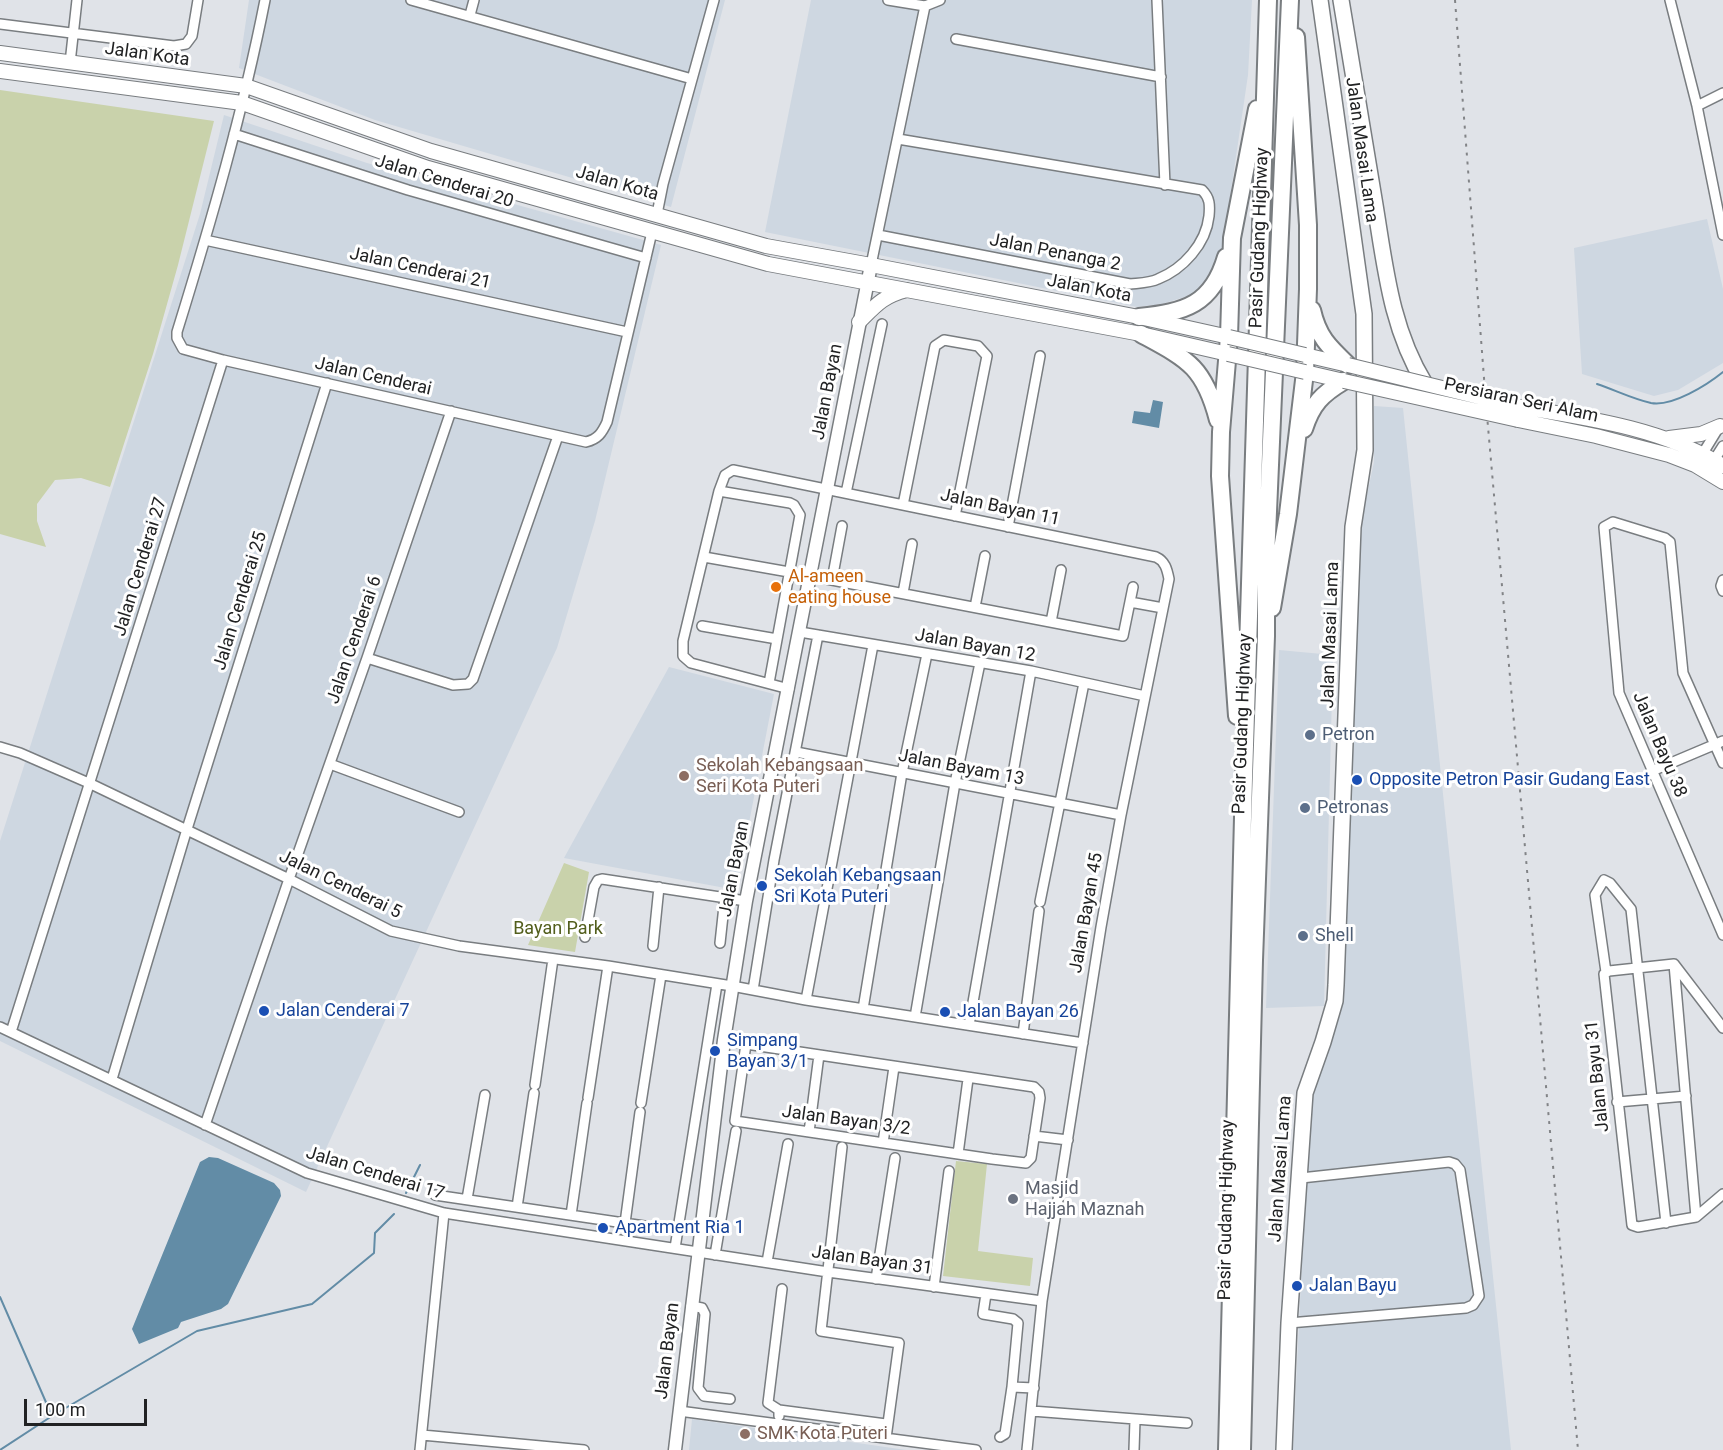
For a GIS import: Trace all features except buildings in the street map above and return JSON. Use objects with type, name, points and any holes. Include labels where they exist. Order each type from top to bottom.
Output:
[{"type":"highway","name":"Pasir Gudang Highway","points":[[1227,1450],[1244,778],[1268,0]]},
{"type":"highway","name":"Pasir Gudang Highway","points":[[1242,1450],[1253,981],[1266,636],[1266,558],[1291,0]]},
{"type":"highway","points":[[1266,636],[1278,584],[1297,448],[1305,364],[1308,289],[1308,225],[1298,50],[1291,0]]},
{"type":"highway","points":[[1139,317],[1171,314],[1189,308],[1204,298],[1214,287],[1221,274],[1232,238],[1257,112],[1267,40]]},
{"type":"highway","points":[[1232,238],[1229,337],[1221,432],[1221,488],[1238,735],[1244,778]]},
{"type":"highway","points":[[1297,448],[1308,416],[1317,402],[1346,373],[1321,337],[1314,320],[1308,289]]},
{"type":"highway","points":[[1141,334],[1173,352],[1198,373],[1208,386],[1221,432]]},
{"type":"main road","name":"Jalan Masai Lama","points":[[1284,1450],[1289,1323],[1305,1094],[1335,1001],[1353,527],[1365,450],[1364,314],[1320,0]]},
{"type":"main road","points":[[1341,0],[1389,286],[1400,334],[1411,361],[1425,384]]},
{"type":"main road","name":"Jalan Kota","points":[[0,53],[246,86],[431,151],[766,246],[1139,317],[1229,337],[1305,364]]},
{"type":"main road","name":"Jalan Kota","points":[[0,70],[242,103],[428,168],[768,264],[1141,334],[1228,354],[1305,364]]},
{"type":"main road","points":[[860,322],[882,299],[909,290]]},
{"type":"main road","name":"Persiaran Seri Alam","points":[[1305,364],[1519,414],[1598,420],[1674,442],[1708,464],[1723,482]]},
{"type":"main road","name":"Persiaran Seri Alam","points":[[1346,373],[1425,384],[1596,436],[1708,464]]},
{"type":"main road","points":[[1655,437],[1686,437],[1701,434],[1722,423]]},
{"type":"street","points":[[70,63],[77,0]]},
{"type":"street","points":[[0,24],[174,46],[186,44],[192,36],[198,0]]},
{"type":"street","name":"Jalan Cenderai","points":[[265,0],[234,134],[177,338],[179,345],[188,351],[558,436],[586,442],[595,440],[602,433],[607,422],[652,232]]},
{"type":"street","points":[[411,0],[692,79]]},
{"type":"street","points":[[470,15],[474,0]]},
{"type":"street","points":[[657,214],[663,184],[714,0]]},
{"type":"street","points":[[888,0],[926,6],[940,0]]},
{"type":"street","points":[[898,139],[1165,185],[1156,0]]},
{"type":"street","points":[[1670,0],[1696,106],[1723,235]]},
{"type":"street","points":[[872,265],[926,6]]},
{"type":"street","points":[[956,39],[1161,77]]},
{"type":"street","points":[[1696,106],[1723,93]]},
{"type":"street","name":"Jalan Cenderai 20","points":[[234,134],[408,190],[646,258]]},
{"type":"street","name":"Jalan Penanga 2","points":[[878,235],[1130,284],[1157,280],[1181,266],[1198,247],[1208,225],[1210,205],[1209,196],[1202,190],[1165,185]]},
{"type":"street","name":"Jalan Cenderai 21","points":[[205,240],[627,332]]},
{"type":"street","name":"Jalan Bayan","points":[[675,1450],[724,1040],[746,901],[872,265]]},
{"type":"street","points":[[846,493],[882,324]]},
{"type":"street","points":[[903,505],[935,346],[944,340],[978,346],[987,356],[955,516]]},
{"type":"street","points":[[1008,527],[1040,356]]},
{"type":"street","name":"Jalan Cenderai 27","points":[[11,1032],[223,360]]},
{"type":"street","name":"Jalan Cenderai 25","points":[[112,1079],[187,829],[327,383]]},
{"type":"street","name":"Jalan Cenderai 6","points":[[289,879],[451,411]]},
{"type":"street","points":[[1708,464],[1722,423]]},
{"type":"street","points":[[367,658],[453,685],[468,684],[477,671],[558,436]]},
{"type":"street","points":[[1708,464],[1723,446]]},
{"type":"street","name":"Jalan Bayan 11","points":[[719,491],[724,475],[733,470],[1156,557],[1164,564]]},
{"type":"street","points":[[769,683],[799,520],[798,510],[790,502],[719,491],[683,641],[683,656],[691,663],[789,689]]},
{"type":"street","name":"Jalan Bayu 38","points":[[1719,743],[1683,674],[1670,542],[1665,538],[1613,522],[1608,524],[1604,527],[1619,693],[1723,935]]},
{"type":"street","points":[[832,580],[842,526]]},
{"type":"street","points":[[903,593],[912,544]]},
{"type":"street","points":[[975,607],[985,556]]},
{"type":"street","points":[[704,557],[789,572]]},
{"type":"street","name":"Jalan Bayan 45","points":[[1027,1450],[1042,1301],[1121,815],[1169,579],[1164,564]]},
{"type":"street","points":[[1051,622],[1061,570]]},
{"type":"street","points":[[811,576],[1123,636],[1133,587]]},
{"type":"street","points":[[1130,602],[1163,608]]},
{"type":"street","points":[[702,626],[777,639]]},
{"type":"street","name":"Jalan Bayan 12","points":[[800,632],[1031,671],[1145,696]]},
{"type":"street","points":[[753,990],[774,860],[818,635]]},
{"type":"street","points":[[806,1000],[873,645]]},
{"type":"street","points":[[862,1009],[902,773],[927,654]]},
{"type":"street","points":[[915,1017],[955,783],[980,663]]},
{"type":"street","points":[[969,1025],[1031,671]]},
{"type":"street","points":[[1023,1034],[1039,907],[1084,683]]},
{"type":"street","points":[[1652,771],[1719,743],[1723,763]]},
{"type":"street","name":"Jalan Cenderai 5","points":[[0,747],[20,753],[91,784],[187,829],[392,931],[459,946],[608,966],[732,986]]},
{"type":"street","name":"Jalan Bayam 13","points":[[796,752],[1121,815]]},
{"type":"street","points":[[330,764],[459,812]]},
{"type":"street","points":[[585,937],[594,888],[598,880],[606,878],[746,901]]},
{"type":"street","points":[[205,1125],[289,879]]},
{"type":"street","name":"Jalan Bayu 31","points":[[1637,968],[1631,909],[1610,883],[1604,880],[1595,894],[1606,972],[1603,978],[1632,1225],[1638,1227],[1696,1217]]},
{"type":"street","points":[[653,946],[659,886]]},
{"type":"street","points":[[720,943],[724,897]]},
{"type":"street","points":[[517,1207],[553,959]]},
{"type":"street","points":[[1606,972],[1674,964]]},
{"type":"street","points":[[1674,964],[1723,1028]]},
{"type":"street","points":[[1674,964],[1696,1217]]},
{"type":"street","points":[[571,1215],[608,966]]},
{"type":"street","points":[[1637,968],[1666,1222]]},
{"type":"street","points":[[625,1223],[661,975]]},
{"type":"street","points":[[675,1248],[717,984]]},
{"type":"street","points":[[732,986],[806,1000],[1083,1043]]},
{"type":"street","name":"Jalan Cenderai 17","points":[[0,1027],[307,1173],[444,1213],[698,1251]]},
{"type":"street","points":[[724,1040],[1034,1087],[1039,1092],[1034,1136],[1068,1140]]},
{"type":"street","name":"Jalan Bayan 3/2","points":[[746,1044],[735,1121],[1026,1163],[1029,1161],[1034,1136]]},
{"type":"street","points":[[809,1132],[819,1055]]},
{"type":"street","points":[[883,1143],[894,1067]]},
{"type":"street","points":[[958,1154],[968,1078]]},
{"type":"street","points":[[467,1199],[485,1095]]},
{"type":"street","points":[[1617,1101],[1686,1096]]},
{"type":"street","points":[[715,1255],[736,1131]]},
{"type":"street","points":[[766,1262],[788,1144]]},
{"type":"street","points":[[842,1147],[820,1331],[899,1343],[886,1438]]},
{"type":"street","points":[[876,1279],[895,1158]]},
{"type":"street","points":[[1289,1323],[1466,1308],[1473,1305],[1479,1296],[1460,1170],[1455,1164],[1449,1162],[1300,1178]]},
{"type":"street","points":[[933,1287],[949,1171]]},
{"type":"street","points":[[1696,1217],[1723,1194]]},
{"type":"street","points":[[435,1195],[678,1231]]},
{"type":"street","points":[[420,1450],[444,1213]]},
{"type":"street","name":"Jalan Bayan 31","points":[[698,1251],[876,1279],[1042,1301]]},
{"type":"street","points":[[782,1288],[768,1403],[779,1410],[886,1424]]},
{"type":"street","points":[[986,1294],[983,1314],[1013,1319],[1018,1323],[1005,1434],[1000,1437]]},
{"type":"street","points":[[691,1306],[702,1308],[705,1314],[698,1375],[700,1392],[704,1396],[730,1400]]},
{"type":"street","points":[[1012,1387],[1034,1388]]},
{"type":"street","points":[[777,1424],[779,1410]]},
{"type":"street","points":[[679,1411],[976,1450]]},
{"type":"street","points":[[1032,1412],[1187,1423]]},
{"type":"street","points":[[1134,1450],[1135,1420]]},
{"type":"street","points":[[422,1435],[584,1450]]},
{"type":"shaded area","points":[[249,0],[725,0],[671,207],[375,120],[239,68]]},
{"type":"shaded area","points":[[811,0],[1252,0],[1248,75],[1223,245],[1212,277],[1191,295],[1162,304],[1137,307],[765,232]]},
{"type":"shaded area","points":[[224,115],[367,163],[661,245],[595,521],[557,648],[306,1192],[0,1041],[0,841],[200,214]]},
{"type":"shaded area","points":[[1707,219],[1723,289],[1723,363],[1678,390],[1654,396],[1582,374],[1574,248]]},
{"type":"shaded area","points":[[1374,406],[1403,408],[1511,1450],[1293,1450],[1309,1110],[1313,1084],[1344,1000],[1360,527],[1374,462]]},
{"type":"shaded area","points":[[1279,650],[1333,655],[1324,1006],[1266,1008]]},
{"type":"shaded area","name":"Sekolah Kebangsaan Seri Kota Puteri","points":[[669,667],[774,694],[736,890],[564,858]]},
{"type":"shaded area","name":"SMK Kota Puteri","points":[[692,1419],[906,1450],[689,1450]]},
{"type":"green space","points":[[0,90],[214,121],[153,354],[110,487],[81,478],[55,480],[37,504],[37,521],[46,547],[0,534]]},
{"type":"green space","name":"Bayan Park","points":[[564,863],[589,872],[575,952],[528,945]]},
{"type":"green space","points":[[956,1161],[987,1164],[978,1251],[1033,1258],[1030,1286],[943,1276]]},
{"type":"water","points":[[1153,400],[1163,402],[1159,428],[1132,423],[1134,411],[1150,413]]},
{"type":"water","points":[[209,1157],[218,1158],[274,1183],[280,1190],[281,1196],[228,1304],[221,1309],[181,1322],[178,1328],[139,1344],[132,1329],[200,1162]]},
{"type":"waterway","points":[[1597,384],[1644,401],[1659,403],[1669,402],[1689,394],[1723,372]]},
{"type":"waterway","points":[[406,1193],[420,1165]]},
{"type":"waterway","points":[[0,1450],[52,1416],[197,1331],[312,1304],[374,1253],[375,1233],[394,1214]]},
{"type":"waterway","points":[[0,1297],[52,1416]]},
{"type":"railway","points":[[1455,0],[1486,404],[1578,1450]]},
{"type":"place","name":"Al-ameen eating house","points":[[776,587]]},
{"type":"place","name":"Petron","points":[[1310,735]]},
{"type":"place","name":"Sekolah Kebangsaan Seri Kota Puteri","points":[[684,776]]},
{"type":"place","name":"Opposite Petron Pasir Gudang East","points":[[1357,780]]},
{"type":"place","name":"Petronas","points":[[1305,808]]},
{"type":"place","name":"Sekolah Kebangsaan Sri Kota Puteri","points":[[762,886]]},
{"type":"place","name":"Shell","points":[[1303,936]]},
{"type":"place","name":"Jalan Cenderai 7","points":[[264,1011]]},
{"type":"place","name":"Jalan Bayan 26","points":[[945,1012]]},
{"type":"place","name":"Simpang Bayan 3/1","points":[[715,1051]]},
{"type":"place","name":"Masjid Hajjah Maznah","points":[[1013,1199]]},
{"type":"place","name":"Apartment Ria 1","points":[[603,1228]]},
{"type":"place","name":"Jalan Bayu","points":[[1297,1286]]},
{"type":"place","name":"SMK Kota Puteri","points":[[745,1434]]}]
